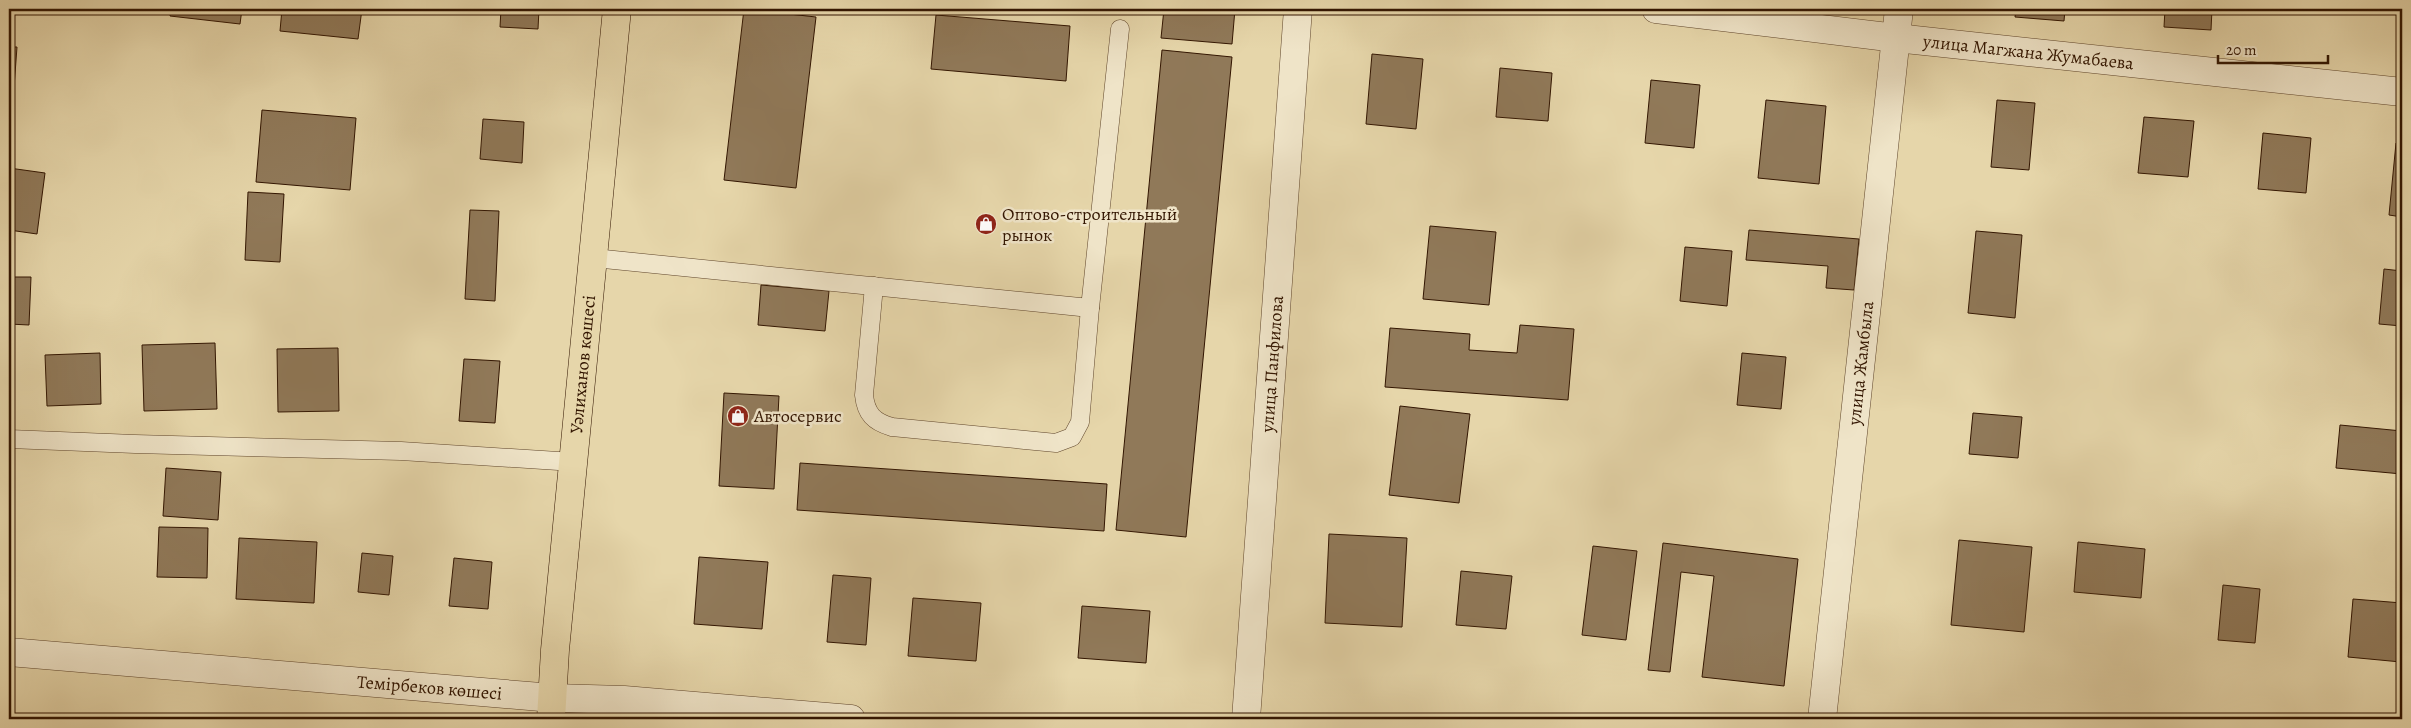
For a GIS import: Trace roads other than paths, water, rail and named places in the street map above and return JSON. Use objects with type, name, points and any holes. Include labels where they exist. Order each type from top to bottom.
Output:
[{"type":"main road","name":"Уәлиханов көшесі","points":[[552,708],[555,650],[617,9]]},
{"type":"street","name":"улица Панфилова","points":[[1246,719],[1298,9]]},
{"type":"street","name":"улица Магжана Жумабаева","points":[[1656,9],[1896,38],[2402,92]]},
{"type":"street","name":"улица Жамбыла","points":[[1822,719],[1899,9]]},
{"type":"street","name":"Темірбеков көшесі","points":[[9,652],[552,708],[624,700],[851,719]]},
{"type":"lane","points":[[874,286],[864,395],[866,407],[872,418],[892,427],[1056,443],[1072,437],[1080,422],[1090,308],[1120,29]]},
{"type":"lane","points":[[594,258],[1090,308]]},
{"type":"lane","points":[[9,439],[401,451],[574,462]]},
{"type":"place","name":"Оптово-строительный рынок","points":[[986,224]]},
{"type":"place","name":"Автосервис","points":[[738,416]]}]
